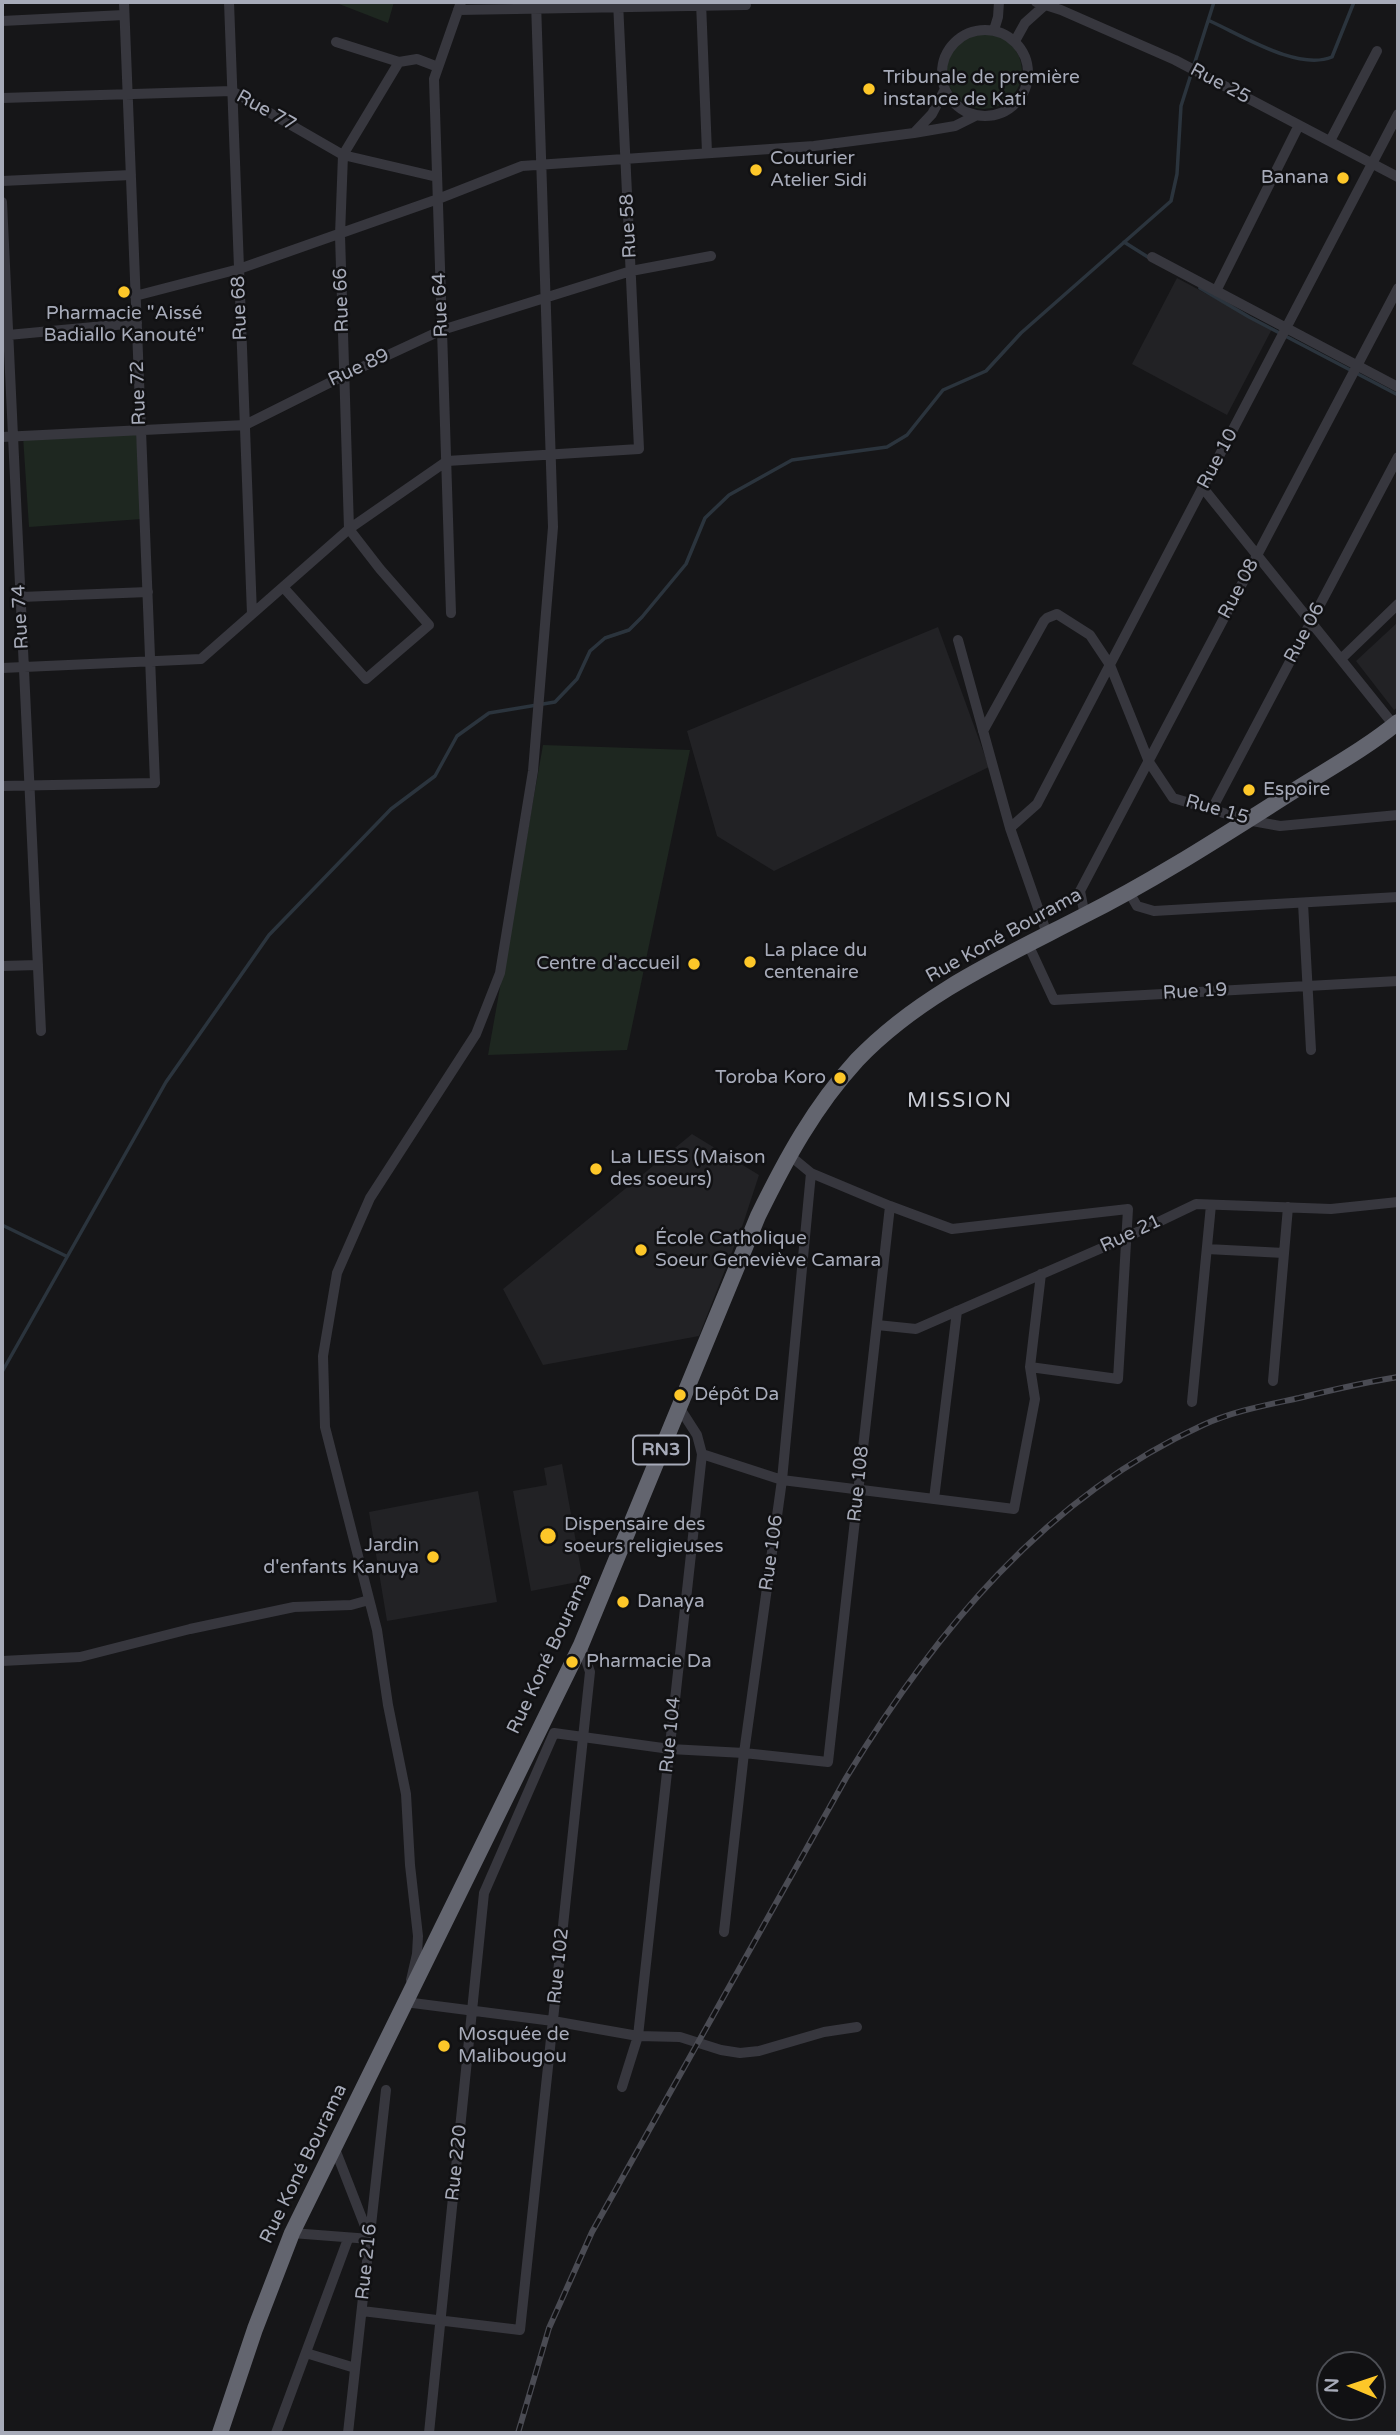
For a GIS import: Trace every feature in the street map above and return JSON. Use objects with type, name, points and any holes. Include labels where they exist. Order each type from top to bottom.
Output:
[{"type":"highway","name":"Rue Koné Bourama","points":[[219,2433],[292,2233],[581,1645],[758,1216],[789,1154],[816,1111],[849,1071],[887,1033],[940,992],[1129,892],[1397,726]]},
{"type":"street","name":"Rue 72","points":[[30,786],[155,783],[124,2]]},
{"type":"street","name":"Rue 68","points":[[229,2],[252,614]]},
{"type":"street","points":[[994,30],[999,2]]},
{"type":"street","points":[[1015,41],[1041,3]]},
{"type":"street","name":"Rue 25","points":[[1041,3],[1175,60],[1398,177]]},
{"type":"street","points":[[701,4],[708,153]]},
{"type":"street","name":"Rue 58","points":[[551,454],[639,449],[618,5]]},
{"type":"street","points":[[459,6],[746,5]]},
{"type":"street","name":"Rue 64","points":[[451,612],[434,79],[459,6]]},
{"type":"street","points":[[535,6],[553,527],[533,771],[500,973],[476,1034],[370,1198],[337,1273],[323,1356],[325,1427],[377,1630],[406,1794],[418,1936],[417,1954],[405,2002],[553,2021],[638,2036],[680,2037],[740,2053],[758,2051],[824,2032],[857,2027]]},
{"type":"street","points":[[2,21],[124,15]]},
{"type":"street","points":[[135,296],[239,269],[438,200],[522,166],[814,146],[914,133],[955,126],[975,116],[999,115],[1013,107],[1022,96],[1028,80],[1028,67],[1023,51],[1015,41],[994,30],[975,30],[963,35],[952,44],[945,55],[942,70],[945,89],[961,110],[975,116]]},
{"type":"street","points":[[336,41],[399,62],[417,59],[438,67]]},
{"type":"street","points":[[1330,141],[1377,51]]},
{"type":"street","points":[[343,155],[399,62]]},
{"type":"street","points":[[914,133],[932,114],[945,89]]},
{"type":"street","name":"Rue 77","points":[[2,98],[232,91],[343,155],[437,177]]},
{"type":"street","name":"Rue 10","points":[[1010,828],[1037,804],[1398,114]]},
{"type":"street","points":[[1216,291],[1299,125]]},
{"type":"street","name":"Rue 66","points":[[343,155],[340,235],[349,529]]},
{"type":"street","points":[[2,181],[131,175]]},
{"type":"street","name":"Rue 74","points":[[2,202],[8,335],[7,437],[20,597],[41,1031]]},
{"type":"street","name":"Rue 89","points":[[7,437],[245,425],[345,374],[442,330],[631,271],[711,256]]},
{"type":"street","points":[[1152,257],[1398,387]]},
{"type":"street","name":"Rue 08","points":[[1085,916],[1080,891],[1398,288]]},
{"type":"street","points":[[8,335],[136,323]]},
{"type":"street","points":[[2,668],[201,659],[349,529],[447,461],[551,454]]},
{"type":"street","name":"Rue 06","points":[[1212,810],[1398,457]]},
{"type":"street","points":[[1203,488],[1397,726]]},
{"type":"street","points":[[283,587],[366,679],[429,625],[349,529]]},
{"type":"street","points":[[20,597],[148,592]]},
{"type":"street","points":[[1340,659],[1398,604]]},
{"type":"street","name":"Rue 15","points":[[983,730],[1044,621],[1057,614],[1090,635],[1110,665],[1149,762],[1173,798],[1247,820],[1280,826],[1398,815]]},
{"type":"street","points":[[958,640],[1010,828],[1047,934]]},
{"type":"street","points":[[2,786],[30,786]]},
{"type":"street","points":[[1129,892],[1137,906],[1154,911],[1398,897]]},
{"type":"street","points":[[1303,902],[1311,1050]]},
{"type":"street","name":"Rue 19","points":[[1028,944],[1054,1000],[1398,981]]},
{"type":"street","points":[[2,966],[38,965]]},
{"type":"street","points":[[789,1154],[811,1173],[952,1228],[1128,1209],[1118,1379],[1030,1367]]},
{"type":"street","name":"Rue 106","points":[[724,1932],[744,1753],[782,1480],[811,1173]]},
{"type":"street","name":"Rue 21","points":[[877,1325],[916,1329],[1128,1237],[1196,1203],[1331,1209],[1398,1202]]},
{"type":"street","points":[[1192,1402],[1211,1205]]},
{"type":"street","name":"Rue 108","points":[[744,1753],[828,1762],[890,1206]]},
{"type":"street","points":[[1273,1381],[1288,1207]]},
{"type":"street","points":[[1207,1249],[1284,1253]]},
{"type":"street","points":[[702,1454],[782,1480],[1014,1509],[1035,1399],[1030,1367],[1041,1274]]},
{"type":"street","points":[[934,1499],[957,1311]]},
{"type":"street","name":"Rue 104","points":[[622,2087],[638,2036],[702,1454],[697,1435],[679,1407]]},
{"type":"street","points":[[2,1661],[80,1657],[190,1629],[294,1607],[351,1605],[369,1600]]},
{"type":"street","name":"Rue 102","points":[[441,2321],[520,2330],[590,1672],[581,1645]]},
{"type":"street","name":"Rue 220","points":[[429,2433],[484,1892],[554,1733],[583,1736]]},
{"type":"street","points":[[583,1736],[670,1749],[744,1753]]},
{"type":"street","name":"Rue 216","points":[[348,2433],[386,2090]]},
{"type":"street","points":[[292,2233],[370,2239],[335,2149]]},
{"type":"street","points":[[276,2433],[348,2239]]},
{"type":"street","points":[[362,2311],[441,2321]]},
{"type":"street","points":[[306,2353],[355,2368]]},
{"type":"shaded area","points":[[334,2],[394,2],[388,23]]},
{"type":"shaded area","points":[[984,33],[998,36],[1011,44],[1019,57],[1022,71],[1019,85],[1011,98],[998,106],[984,109],[970,106],[957,98],[949,85],[946,71],[949,57],[957,44],[970,36]]},
{"type":"shaded area","points":[[1177,278],[1272,329],[1227,415],[1132,364]]},
{"type":"shaded area","points":[[136,428],[142,519],[29,527],[23,436]]},
{"type":"shaded area","points":[[1398,622],[1398,707],[1394,710],[1356,661]]},
{"type":"shaded area","points":[[938,627],[989,767],[774,871],[717,836],[687,731]]},
{"type":"shaded area","points":[[543,745],[690,750],[627,1050],[488,1055]]},
{"type":"shaded area","name":"École Catholique Soeur Geneviève Camara","points":[[692,1134],[759,1175],[743,1224],[699,1336],[543,1365],[503,1289]]},
{"type":"shaded area","name":"Dispensaire des soeurs religieuses","points":[[562,1464],[583,1581],[531,1591],[513,1491],[547,1485],[544,1468]]},
{"type":"shaded area","name":"Jardin d'enfants Kanuya","points":[[478,1491],[497,1602],[387,1621],[369,1512]]},
{"type":"waterway","points":[[2,1372],[166,1082],[269,935],[391,809],[435,776],[457,736],[489,713],[555,702],[577,679],[590,651],[605,638],[629,630],[642,617],[686,564],[705,518],[729,495],[792,460],[887,447],[907,435],[943,390],[986,371],[1021,333],[1171,201],[1177,174],[1181,106],[1214,2]]},
{"type":"waterway","points":[[1210,21],[1287,56],[1318,60],[1332,57],[1354,2]]},
{"type":"waterway","points":[[1124,242],[1151,259]]},
{"type":"waterway","points":[[1200,288],[1249,317],[1398,395]]},
{"type":"waterway","points":[[2,1225],[66,1256]]},
{"type":"railway","points":[[518,2433],[549,2328],[592,2232],[846,1778],[880,1724],[956,1622],[998,1574],[1044,1530],[1093,1490],[1146,1455],[1203,1425],[1238,1412],[1398,1377]]},
{"type":"place","name":"Tribunale de première instance de Kati","points":[[869,89]]},
{"type":"place","name":"Couturier Atelier Sidi","points":[[756,170]]},
{"type":"place","name":"Banana","points":[[1343,178]]},
{"type":"place","name":"Pharmacie \"Aissé Badiallo Kanouté\"","points":[[124,292]]},
{"type":"place","name":"Espoire","points":[[1249,790]]},
{"type":"place","name":"La place du centenaire","points":[[750,962]]},
{"type":"place","name":"Centre d'accueil","points":[[694,964]]},
{"type":"place","name":"Toroba Koro","points":[[840,1078]]},
{"type":"place","name":"La LIESS (Maison des soeurs)","points":[[596,1169]]},
{"type":"place","name":"École Catholique Soeur Geneviève Camara","points":[[641,1250]]},
{"type":"place","name":"Dépôt Da","points":[[680,1395]]},
{"type":"place","name":"Dispensaire des soeurs religieuses","points":[[548,1536]]},
{"type":"place","name":"Jardin d'enfants Kanuya","points":[[433,1557]]},
{"type":"place","name":"Danaya","points":[[623,1602]]},
{"type":"place","name":"Pharmacie Da","points":[[572,1662]]},
{"type":"place","name":"Mosquée de Malibougou","points":[[444,2046]]},
{"type":"district","name":"MISSION","points":[[960,1101]]}]
